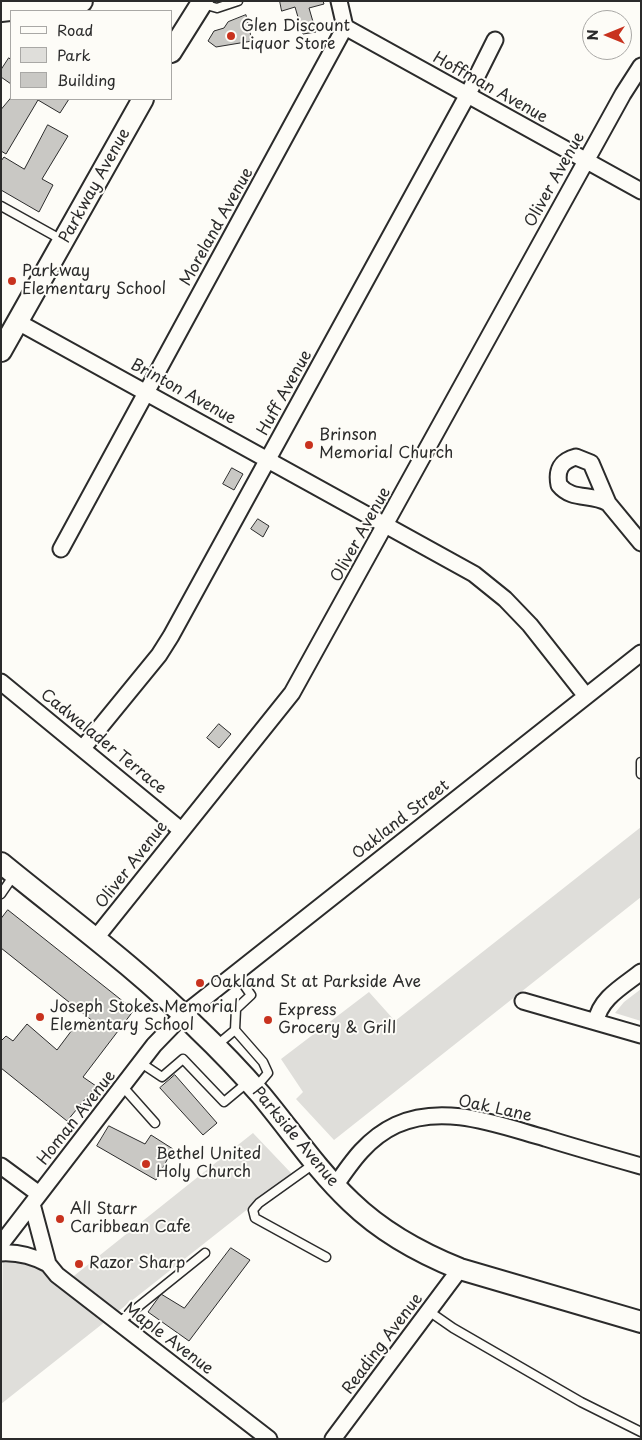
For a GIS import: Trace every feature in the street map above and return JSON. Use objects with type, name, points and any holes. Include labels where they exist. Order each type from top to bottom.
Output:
[{"type":"main road","points":[[1,10],[81,1]]},
{"type":"main road","points":[[172,50],[202,2]]},
{"type":"main road","name":"Parkway Avenue","points":[[1,351],[142,100]]},
{"type":"main road","name":"Parkside Avenue","points":[[8,868],[95,939],[183,1015],[252,1085],[314,1163],[350,1202],[383,1229],[434,1258],[460,1270],[641,1322]]},
{"type":"street","points":[[338,1],[345,27]]},
{"type":"street","name":"Hoffman Avenue","points":[[345,27],[641,191]]},
{"type":"street","name":"Moreland Avenue","points":[[62,549],[345,27]]},
{"type":"street","name":"Huff Avenue","points":[[83,748],[159,654],[171,636],[467,96],[495,40]]},
{"type":"street","name":"Oliver Avenue","points":[[95,939],[292,693],[387,524],[622,94],[641,66]]},
{"type":"street","name":"Brinton Avenue","points":[[18,322],[387,524],[474,574],[505,600],[530,625],[586,696]]},
{"type":"street","points":[[608,504],[641,543]]},
{"type":"street","name":"Oakland Street","points":[[183,1015],[641,653]]},
{"type":"street","name":"Cadwalader Terrace","points":[[1,682],[182,830]]},
{"type":"street","points":[[596,1022],[597,1011],[602,1004],[641,972]]},
{"type":"street","points":[[523,1001],[641,1035]]},
{"type":"street","name":"Homan Avenue","points":[[1,1244],[141,1063],[183,1015]]},
{"type":"street","name":"Oak Lane","points":[[336,1186],[356,1156],[378,1135],[410,1120],[440,1116],[487,1122],[641,1166]]},
{"type":"street","points":[[1,1166],[36,1199]]},
{"type":"street","name":"Maple Avenue","points":[[36,1199],[48,1264],[57,1275],[269,1439]]},
{"type":"street","name":"Maple Avenue","points":[[1,1253],[19,1253],[48,1264]]},
{"type":"street","name":"Reading Avenue","points":[[332,1439],[460,1270]]},
{"type":"lane","points":[[202,2],[217,8],[238,1]]},
{"type":"lane","points":[[1,206],[64,241]]},
{"type":"lane","points":[[641,762],[641,774]]},
{"type":"lane","points":[[1,894],[8,868]]},
{"type":"lane","points":[[141,1063],[162,1077],[183,1059],[224,1102],[268,1073],[263,1062],[235,1030],[236,1009],[250,995],[235,972]]},
{"type":"lane","points":[[215,1046],[235,1030]]},
{"type":"lane","points":[[123,1087],[155,1123]]},
{"type":"lane","points":[[314,1163],[259,1203],[253,1210],[255,1218],[326,1257]]},
{"type":"lane","points":[[118,1323],[205,1253]]},
{"type":"lane","points":[[430,1312],[453,1328],[581,1402],[641,1432]]},
{"type":"green space","points":[[641,827],[641,897],[334,1140],[296,1099],[303,1092],[281,1059],[369,992],[395,1021]]},
{"type":"green space","points":[[641,989],[641,1021],[615,1013],[624,1002]]},
{"type":"green space","points":[[253,1133],[292,1174],[1,1404],[3,1241],[65,1283]]},
{"type":"building","points":[[280,1],[323,1],[324,4],[309,8],[316,32],[303,34],[295,7],[282,11]]},
{"type":"building","name":"Glen Discount Liquor Store","points":[[246,15],[252,41],[216,47],[208,41],[214,31],[224,28],[228,22]]},
{"type":"building","points":[[9,58],[10,83],[1,77],[1,70]]},
{"type":"building","points":[[10,99],[38,100],[6,154],[1,151],[1,110]]},
{"type":"building","points":[[38,100],[68,100],[60,113]]},
{"type":"building","points":[[48,125],[68,136],[42,179],[53,185],[39,212],[1,190],[1,161],[4,157],[24,169]]},
{"type":"building","points":[[232,468],[243,474],[234,490],[223,484]]},
{"type":"building","points":[[258,519],[269,526],[263,537],[251,529]]},
{"type":"building","points":[[219,724],[231,734],[219,748],[207,738]]},
{"type":"building","name":"Joseph Stokes Memorial Elementary School","points":[[8,910],[134,1010],[83,1077],[96,1086],[67,1121],[1,1068],[1,1041],[6,1036],[13,1041],[27,1024],[57,1050],[78,1022],[89,1029],[94,1022],[1,948],[1,919]]},
{"type":"building","points":[[175,1075],[217,1123],[203,1135],[160,1088]]},
{"type":"building","name":"Bethel United Holy Church","points":[[109,1126],[145,1144],[151,1135],[173,1149],[156,1180],[97,1146]]},
{"type":"building","points":[[231,1248],[250,1260],[189,1341],[148,1312],[161,1294],[184,1308]]},
{"type":"place","name":"Glen Discount Liquor Store","points":[[231,36]]},
{"type":"place","name":"Parkway Elementary School","points":[[12,281]]},
{"type":"place","name":"Brinson Memorial Church","points":[[309,445]]},
{"type":"place","name":"Oakland St at Parkside Ave","points":[[200,983]]},
{"type":"place","name":"Joseph Stokes Memorial Elementary School","points":[[40,1017]]},
{"type":"place","name":"Express Grocery & Grill","points":[[268,1020]]},
{"type":"place","name":"Bethel United Holy Church","points":[[146,1164]]},
{"type":"place","name":"All Starr Caribbean Cafe","points":[[60,1219]]},
{"type":"place","name":"Razor Sharp","points":[[79,1264]]}]
